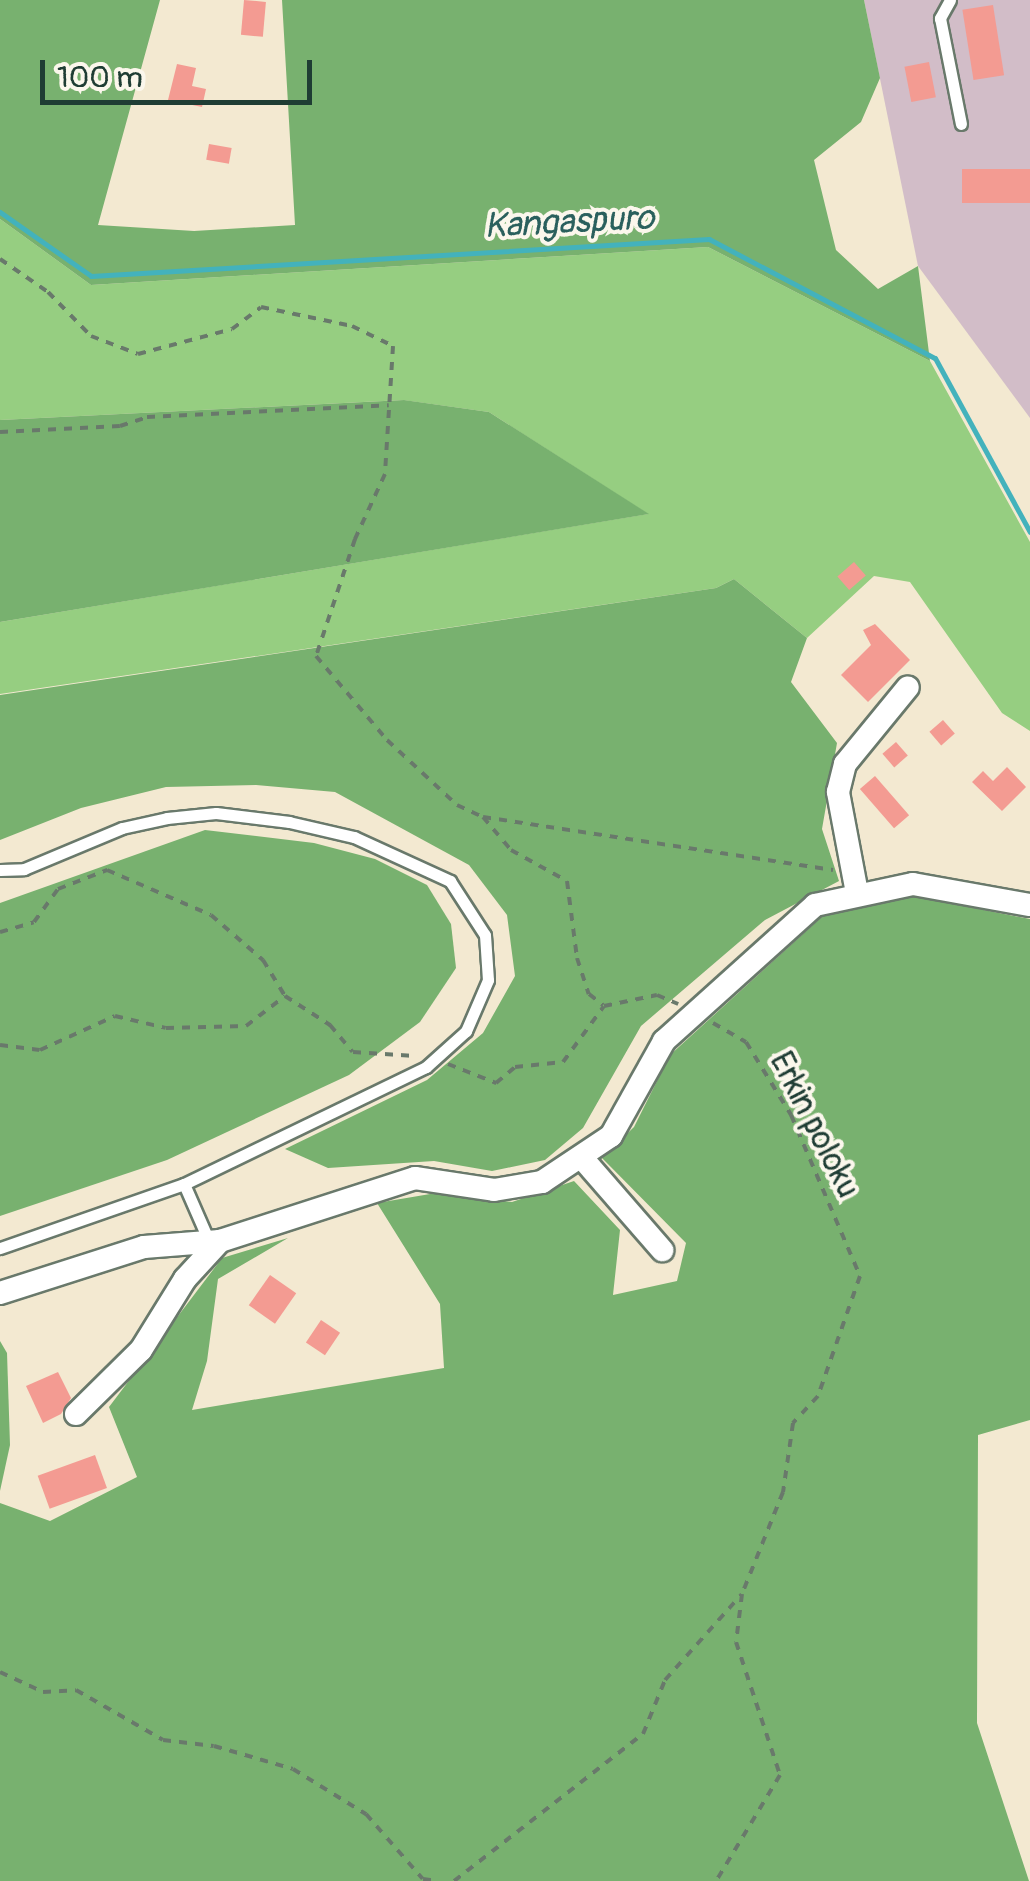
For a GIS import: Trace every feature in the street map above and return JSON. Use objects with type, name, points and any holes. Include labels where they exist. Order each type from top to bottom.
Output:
[{"type":"street","points":[[854,883],[838,792],[844,764],[908,688]]},
{"type":"street","points":[[0,1293],[144,1247],[215,1242],[416,1178],[520,1188],[583,1159],[610,1136],[664,1042],[816,905],[854,883],[913,884],[1030,905]]},
{"type":"street","points":[[583,1159],[662,1250]]},
{"type":"street","points":[[76,1414],[141,1350],[186,1279],[215,1242]]},
{"type":"lane","points":[[950,0],[940,18],[962,124]]},
{"type":"lane","points":[[0,870],[24,868],[122,828],[216,814],[354,837],[428,868],[464,894],[485,934],[488,980],[466,1031],[436,1057],[184,1184],[0,1248]]},
{"type":"lane","points":[[184,1184],[200,1232],[215,1242]]},
{"type":"path","points":[[0,259],[48,292],[92,336],[138,354],[232,329],[262,307],[352,326],[393,346],[385,474],[355,538],[316,656],[387,740],[457,806],[483,818],[854,883]]},
{"type":"path","points":[[0,432],[120,426],[147,417],[389,405]]},
{"type":"path","points":[[0,932],[34,922],[58,889],[107,870],[211,915],[262,960],[286,996],[330,1025],[353,1052],[436,1057],[496,1083],[516,1067],[563,1062],[604,1006],[589,994],[576,958],[567,881],[511,850],[483,818]]},
{"type":"path","name":"Erkin poloku","points":[[604,1006],[657,995],[746,1042],[791,1115],[860,1276],[818,1396],[793,1423],[783,1492],[760,1537],[742,1594],[736,1642],[780,1775],[716,1881]]},
{"type":"path","points":[[0,1045],[40,1050],[115,1016],[166,1028],[246,1026],[286,996]]},
{"type":"path","points":[[454,1881],[643,1734],[665,1680],[742,1594]]},
{"type":"path","points":[[0,1672],[42,1692],[76,1690],[163,1740],[214,1746],[293,1769],[366,1814],[424,1879],[438,1881]]},
{"type":"shaded area","points":[[864,0],[1030,0],[1030,418],[918,266]]},
{"type":"green space","points":[[0,0],[160,0],[98,225],[194,231],[295,225],[282,0],[864,0],[880,78],[861,122],[814,160],[836,250],[878,289],[918,266],[930,361],[708,247],[91,285],[0,219]]},
{"type":"green space","points":[[0,219],[91,285],[708,247],[930,361],[1030,542],[1030,731],[1002,713],[910,582],[874,576],[807,638],[734,579],[716,588],[0,694],[0,622],[648,514],[489,412],[403,400],[0,420]]},
{"type":"green space","points":[[404,400],[489,412],[649,514],[0,622],[0,420]]},
{"type":"green space","points":[[734,579],[807,638],[791,682],[837,743],[822,829],[839,881],[765,920],[641,1026],[583,1128],[545,1160],[492,1171],[434,1161],[328,1168],[285,1149],[427,1080],[483,1033],[515,976],[507,915],[469,865],[335,792],[256,785],[166,787],[81,808],[0,840],[0,695],[716,588]]},
{"type":"green space","points":[[205,830],[314,843],[375,859],[427,885],[451,924],[456,968],[420,1022],[349,1075],[167,1160],[0,1216],[0,903]]},
{"type":"green space","points":[[913,896],[1030,919],[1030,1420],[978,1435],[977,1723],[1029,1881],[0,1881],[0,1503],[50,1521],[137,1477],[109,1407],[222,1258],[288,1238],[218,1279],[207,1361],[192,1410],[444,1368],[440,1304],[377,1203],[436,1193],[512,1202],[574,1181],[620,1230],[613,1295],[677,1281],[686,1243],[602,1158],[634,1127],[670,1055],[825,914]]},
{"type":"green space","points":[[0,1341],[7,1353],[10,1445],[0,1491]]},
{"type":"building","points":[[244,0],[266,2],[263,37],[241,35]]},
{"type":"building","points":[[993,5],[1004,75],[973,80],[962,10]]},
{"type":"building","points":[[929,62],[936,97],[911,102],[904,67]]},
{"type":"building","points":[[177,64],[196,68],[192,86],[206,89],[202,107],[168,100]]},
{"type":"building","points":[[209,144],[232,148],[229,164],[206,160]]},
{"type":"building","points":[[962,169],[1030,169],[1030,203],[962,203]]},
{"type":"building","points":[[854,562],[866,576],[849,590],[837,576]]},
{"type":"building","points":[[875,624],[910,660],[868,702],[841,675],[871,645],[863,630]]},
{"type":"building","points":[[943,720],[955,734],[941,745],[929,732]]},
{"type":"building","points":[[896,742],[908,756],[894,767],[882,754]]},
{"type":"building","points":[[1007,767],[1026,787],[1002,811],[972,782],[983,771],[993,781]]},
{"type":"building","points":[[875,776],[909,815],[894,828],[860,789]]},
{"type":"building","points":[[270,1275],[296,1293],[275,1324],[249,1305]]},
{"type":"building","points":[[321,1320],[340,1333],[325,1355],[306,1342]]},
{"type":"building","points":[[58,1372],[71,1398],[61,1414],[43,1423],[26,1386]]},
{"type":"building","points":[[95,1455],[107,1488],[50,1509],[38,1476]]},
{"type":"waterway","name":"Kangaspuro","points":[[0,212],[91,276],[709,239],[935,358],[1030,532]]}]
